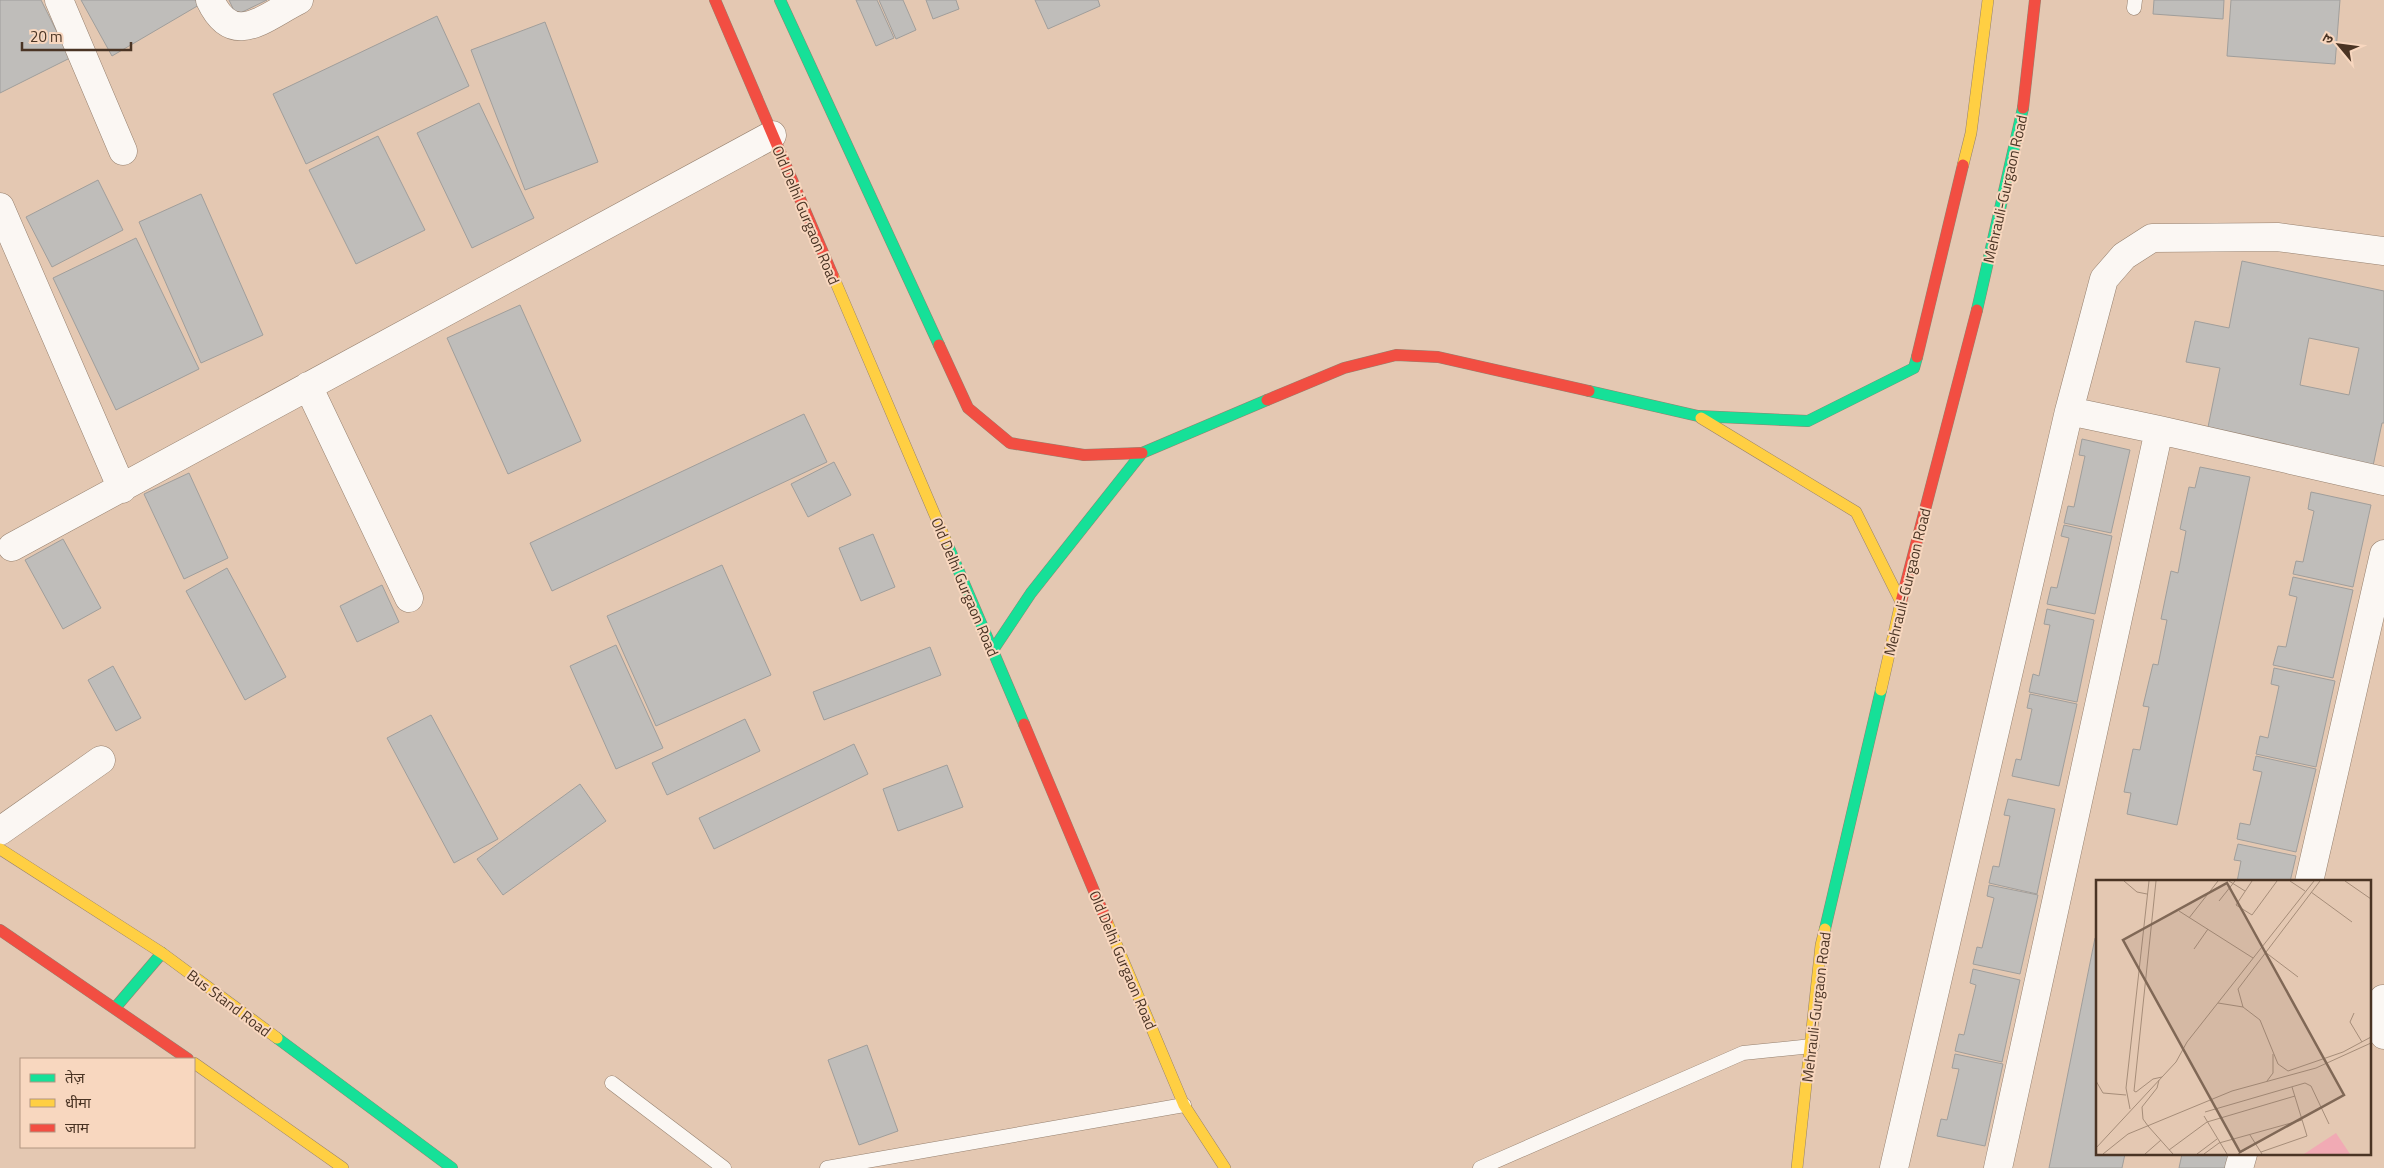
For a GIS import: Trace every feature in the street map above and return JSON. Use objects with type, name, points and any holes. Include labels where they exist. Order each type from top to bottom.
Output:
[{"type":"main road","name":"Old Delhi Gurgaon Road","points":[[715,0],[993,650],[1184,1105],[1225,1168]]},
{"type":"main road","points":[[780,0],[968,408],[1010,443],[1084,455],[1142,453],[1344,368],[1396,356],[1438,357],[1698,416],[1808,421],[1914,368],[1971,133],[1988,0]]},
{"type":"main road","name":"Mehrauli-Gurgaon Road","points":[[1797,1168],[1812,1046],[1821,945],[1901,602],[1970,342],[2022,121],[2035,0]]},
{"type":"main road","points":[[1698,416],[1856,512],[1901,602]]},
{"type":"main road","points":[[993,650],[1031,593],[1142,453]]},
{"type":"main road","name":"Bus Stand Road","points":[[0,849],[162,953],[452,1168]]},
{"type":"main road","points":[[0,930],[187,1058]]},
{"type":"main road","points":[[115,1008],[162,953]]},
{"type":"main road","points":[[195,1065],[343,1168]]},
{"type":"street","points":[[59,0],[123,151]]},
{"type":"street","points":[[210,0],[218,16],[232,27],[245,27],[298,0]]},
{"type":"street","points":[[12,547],[772,135]]},
{"type":"street","points":[[0,207],[122,489]]},
{"type":"street","points":[[1894,1168],[2068,411],[2104,279],[2124,256],[2152,238],[2277,237],[2384,251]]},
{"type":"street","points":[[308,386],[409,598]]},
{"type":"street","points":[[2068,411],[2384,482]]},
{"type":"street","points":[[1998,1168],[2159,430]]},
{"type":"street","points":[[2309,880],[2384,554]]},
{"type":"street","points":[[0,832],[101,760]]},
{"type":"street","points":[[2379,999],[2384,1035]]},
{"type":"lane","points":[[1480,1168],[1742,1053],[1812,1046]]},
{"type":"lane","points":[[612,1083],[724,1168]]},
{"type":"lane","points":[[827,1168],[1184,1105]]},
{"type":"building","points":[[0,0],[41,0],[70,58],[0,93]]},
{"type":"building","points":[[81,0],[196,0],[199,5],[112,56]]},
{"type":"building","points":[[229,0],[267,0],[236,15]]},
{"type":"building","points":[[856,0],[877,0],[894,38],[876,46]]},
{"type":"building","points":[[879,0],[903,0],[916,30],[896,39]]},
{"type":"building","points":[[926,0],[956,0],[959,9],[933,19]]},
{"type":"building","points":[[1035,0],[1098,0],[1100,6],[1048,29]]},
{"type":"building","points":[[2154,0],[2224,0],[2223,19],[2153,14]]},
{"type":"building","points":[[2231,0],[2340,0],[2335,64],[2227,56]]},
{"type":"building","points":[[437,16],[469,86],[306,164],[273,94]]},
{"type":"building","points":[[545,22],[598,162],[525,190],[471,50]]},
{"type":"building","points":[[479,103],[534,218],[472,248],[417,133]]},
{"type":"building","points":[[378,136],[425,230],[356,264],[309,170]]},
{"type":"building","points":[[98,180],[123,230],[52,267],[26,217]]},
{"type":"building","points":[[201,194],[263,335],[201,363],[139,222]]},
{"type":"building","points":[[136,238],[199,369],[116,410],[53,278]]},
{"type":"building","points":[[2242,261],[2384,291],[2384,423],[2382,423],[2373,466],[2207,432],[2220,368],[2186,362],[2195,321],[2229,328]],"holes":[[[2309,338],[2359,348],[2349,395],[2300,385]]]},
{"type":"building","points":[[520,305],[581,441],[508,474],[447,338]]},
{"type":"building","points":[[804,414],[827,462],[552,591],[530,543]]},
{"type":"building","points":[[2082,439],[2130,450],[2111,533],[2064,523],[2068,506],[2074,507],[2085,456],[2079,455]]},
{"type":"building","points":[[834,462],[851,495],[808,517],[791,484]]},
{"type":"building","points":[[2200,467],[2250,477],[2177,825],[2127,814],[2131,793],[2124,792],[2133,749],[2140,750],[2149,707],[2143,706],[2153,664],[2158,665],[2167,620],[2161,619],[2171,571],[2178,573],[2186,531],[2180,529],[2189,487],[2195,488]]},
{"type":"building","points":[[189,473],[228,558],[184,579],[144,494]]},
{"type":"building","points":[[2311,492],[2371,505],[2353,587],[2293,574],[2296,561],[2303,562],[2314,511],[2308,509]]},
{"type":"building","points":[[2064,525],[2112,536],[2095,614],[2047,604],[2051,587],[2057,588],[2069,538],[2061,536]]},
{"type":"building","points":[[873,534],[895,587],[861,601],[839,548]]},
{"type":"building","points":[[63,539],[101,608],[63,629],[25,560]]},
{"type":"building","points":[[722,565],[771,675],[656,726],[607,616]]},
{"type":"building","points":[[227,568],[286,677],[245,700],[186,591]]},
{"type":"building","points":[[2293,577],[2353,590],[2333,678],[2273,665],[2278,646],[2286,647],[2297,597],[2289,595]]},
{"type":"building","points":[[382,585],[399,622],[357,642],[340,606]]},
{"type":"building","points":[[2047,609],[2094,620],[2077,702],[2029,692],[2033,674],[2039,676],[2050,625],[2044,624]]},
{"type":"building","points":[[616,645],[663,748],[616,769],[570,666]]},
{"type":"building","points":[[930,647],[941,675],[824,720],[813,692]]},
{"type":"building","points":[[113,666],[141,718],[116,731],[88,680]]},
{"type":"building","points":[[2274,668],[2335,681],[2316,767],[2256,754],[2260,736],[2268,738],[2279,686],[2271,684]]},
{"type":"building","points":[[2030,694],[2077,704],[2059,786],[2012,776],[2016,759],[2021,760],[2032,709],[2027,708]]},
{"type":"building","points":[[431,715],[498,839],[454,863],[387,738]]},
{"type":"building","points":[[745,719],[760,751],[667,795],[652,763]]},
{"type":"building","points":[[854,744],[868,774],[714,849],[699,818]]},
{"type":"building","points":[[2256,756],[2316,769],[2296,852],[2237,839],[2240,823],[2250,825],[2262,772],[2253,770]]},
{"type":"building","points":[[947,765],[963,807],[898,831],[883,789]]},
{"type":"building","points":[[580,784],[606,821],[503,895],[477,859]]},
{"type":"building","points":[[2008,799],[2055,809],[2037,894],[1989,883],[1993,866],[1999,867],[2010,816],[2004,815]]},
{"type":"building","points":[[2238,844],[2296,856],[2290,880],[2237,880],[2241,861],[2234,860]]},
{"type":"building","points":[[1989,885],[2038,895],[2020,974],[1973,964],[1977,947],[1982,948],[1994,898],[1987,896]]},
{"type":"building","points":[[2095,938],[2096,1156],[2125,1156],[2122,1168],[2049,1168]]},
{"type":"building","points":[[1973,969],[2020,980],[2002,1062],[1955,1051],[1959,1034],[1964,1035],[1976,985],[1970,983]]},
{"type":"building","points":[[867,1045],[898,1131],[859,1145],[828,1060]]},
{"type":"building","points":[[1955,1054],[2003,1064],[1985,1146],[1937,1136],[1941,1119],[1947,1120],[1959,1069],[1952,1068]]},
{"type":"building","points":[[2182,1156],[2230,1156],[2227,1168],[2179,1168]]},
{"type":"traffic: fast","points":[[780,0],[939,345]]},
{"type":"traffic: fast","points":[[1977,310],[2023,108]]},
{"type":"traffic: fast","points":[[1698,416],[1808,421],[1914,368],[1917,357]]},
{"type":"traffic: fast","points":[[1589,391],[1698,416]]},
{"type":"traffic: fast","points":[[993,650],[1031,593],[1142,453],[1267,400]]},
{"type":"traffic: fast","points":[[946,541],[1024,724]]},
{"type":"traffic: fast","points":[[1825,929],[1881,690]]},
{"type":"traffic: fast","points":[[115,1008],[162,953]]},
{"type":"traffic: fast","points":[[277,1038],[452,1168]]},
{"type":"traffic: slow","points":[[1963,165],[1971,133],[1988,0]]},
{"type":"traffic: slow","points":[[833,276],[946,541]]},
{"type":"traffic: slow","points":[[1701,418],[1856,512],[1901,602]]},
{"type":"traffic: slow","points":[[1881,690],[1901,602]]},
{"type":"traffic: slow","points":[[0,849],[162,953],[277,1038]]},
{"type":"traffic: slow","points":[[1107,922],[1184,1105],[1225,1168]]},
{"type":"traffic: slow","points":[[1797,1168],[1821,945],[1825,929]]},
{"type":"traffic: slow","points":[[195,1064],[343,1168]]},
{"type":"traffic: jam","points":[[715,0],[833,276]]},
{"type":"traffic: jam","points":[[2023,108],[2035,0]]},
{"type":"traffic: jam","points":[[1917,357],[1963,165]]},
{"type":"traffic: jam","points":[[1901,602],[1977,310]]},
{"type":"traffic: jam","points":[[939,345],[968,408],[1010,443],[1084,455],[1142,453]]},
{"type":"traffic: jam","points":[[1267,400],[1344,368],[1396,355],[1438,357],[1589,391]]},
{"type":"traffic: jam","points":[[1024,724],[1107,922]]},
{"type":"traffic: jam","points":[[0,930],[187,1058]]}]
